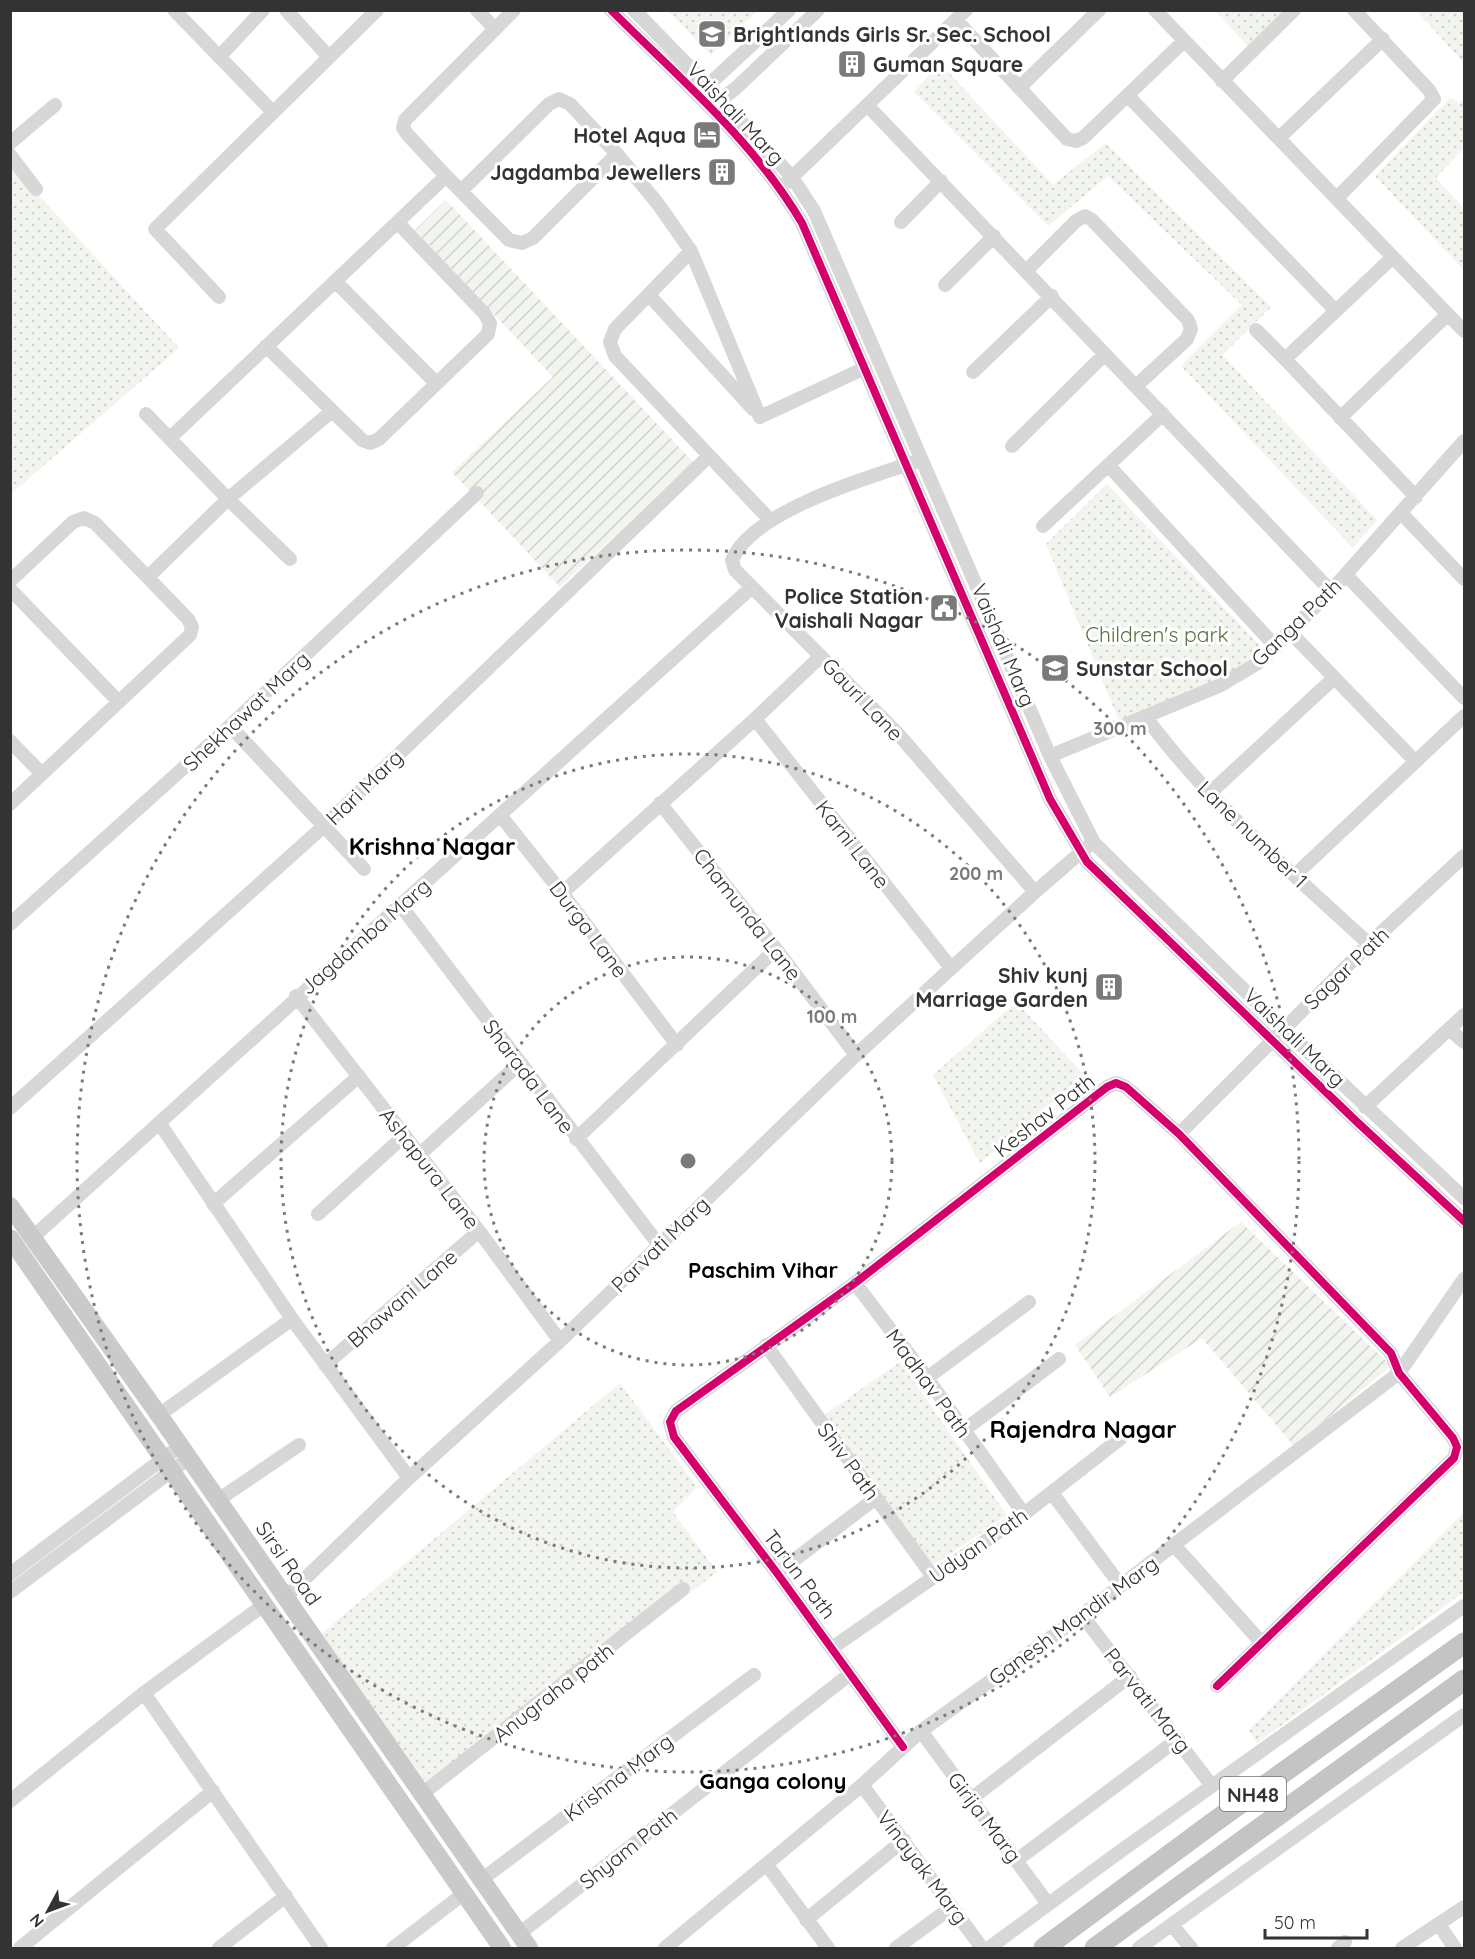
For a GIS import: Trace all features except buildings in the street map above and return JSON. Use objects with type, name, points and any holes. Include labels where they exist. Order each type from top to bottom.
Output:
[{"type":"highway","name":"NH48","points":[[1044,1948],[1210,1825],[1464,1643]]},
{"type":"highway","name":"NH48","points":[[1095,1948],[1464,1680]]},
{"type":"main road","name":"Sirsi Road","points":[[10,1206],[159,1415],[524,1941]]},
{"type":"main road","name":"Sirsi Road","points":[[10,1238],[502,1948]]},
{"type":"street","points":[[174,10],[272,111]]},
{"type":"street","points":[[219,57],[263,10]]},
{"type":"street","points":[[286,10],[329,57]]},
{"type":"street","points":[[219,297],[155,229],[272,111],[377,10]]},
{"type":"street","points":[[477,10],[495,29]]},
{"type":"street","points":[[514,10],[405,120],[403,128],[408,135],[509,240],[522,243],[533,238],[617,154]]},
{"type":"street","name":"Vaishali Marg","points":[[611,10],[697,96],[715,104],[792,177],[814,211],[1050,756],[1094,843],[1365,1107],[1464,1198]]},
{"type":"street","name":"Vaishali Marg","points":[[634,10],[708,86],[715,104],[781,187],[802,223],[908,464],[1050,799],[1080,852],[1273,1041],[1464,1221]]},
{"type":"street","points":[[697,96],[789,10]]},
{"type":"street","points":[[715,104],[762,65],[818,10]]},
{"type":"street","points":[[1020,87],[1099,10]]},
{"type":"street","points":[[1155,10],[1464,331]]},
{"type":"street","points":[[1222,81],[1294,10]]},
{"type":"street","points":[[1337,198],[1434,99],[1429,90],[1354,10]]},
{"type":"street","points":[[781,187],[961,15],[1020,87],[1067,139],[1076,141],[1083,138],[1184,41]]},
{"type":"street","points":[[1279,138],[1383,39]]},
{"type":"street","points":[[1128,96],[1335,310]]},
{"type":"street","points":[[461,191],[549,104],[559,99],[570,104],[617,154],[658,204],[691,251],[760,417]]},
{"type":"street","points":[[10,143],[55,105]]},
{"type":"street","points":[[868,106],[1052,296],[1331,591]]},
{"type":"street","points":[[10,155],[36,189]]},
{"type":"street","points":[[170,438],[446,176]]},
{"type":"street","points":[[901,222],[941,181]]},
{"type":"street","points":[[1027,270],[1076,220],[1085,216],[1092,220],[1188,320],[1191,329],[1187,339],[1136,386]]},
{"type":"street","points":[[266,346],[362,440],[370,443],[379,439],[488,334],[490,323],[484,313],[398,223]]},
{"type":"street","points":[[945,285],[994,236]]},
{"type":"street","points":[[691,251],[615,329],[610,342],[612,349],[615,356],[770,520],[794,507],[923,459]]},
{"type":"street","points":[[1285,359],[1393,257]]},
{"type":"street","points":[[335,281],[436,383]]},
{"type":"street","points":[[649,295],[760,417]]},
{"type":"street","points":[[973,372],[1052,296]]},
{"type":"street","points":[[1340,418],[1448,314]]},
{"type":"street","points":[[1256,330],[1416,497]]},
{"type":"street","points":[[1012,446],[1105,354]]},
{"type":"street","points":[[760,417],[865,369]]},
{"type":"street","points":[[148,578],[228,499],[332,411]]},
{"type":"street","points":[[146,414],[290,559]]},
{"type":"street","points":[[1043,526],[1163,414]]},
{"type":"street","name":"Ganga Path","points":[[1050,756],[1221,685],[1258,663],[1291,633],[1331,591],[1463,446]]},
{"type":"street","name":"Hari Marg","points":[[10,1108],[324,826],[709,456]]},
{"type":"street","points":[[1108,466],[1276,647]]},
{"type":"street","name":"Shekhawat Marg","points":[[10,924],[230,726],[477,493]]},
{"type":"street","points":[[1401,513],[1464,579]]},
{"type":"street","points":[[10,581],[73,522],[84,518],[95,523],[192,627],[190,636],[10,804]]},
{"type":"street","name":"Gauri Lane","points":[[770,520],[736,552],[732,560],[735,570],[900,736],[1035,892]]},
{"type":"street","points":[[942,544],[957,538]]},
{"type":"street","points":[[1346,575],[1464,698]]},
{"type":"street","name":"Jagdamba Marg","points":[[33,1237],[160,1124],[296,996],[401,906],[751,588]]},
{"type":"street","points":[[10,590],[119,702]]},
{"type":"street","points":[[1291,633],[1415,761]]},
{"type":"street","points":[[562,893],[755,719],[821,656]]},
{"type":"street","points":[[1210,793],[1334,678]]},
{"type":"street","name":"Lane number 1","points":[[1145,716],[1173,754],[1210,793],[1369,944]]},
{"type":"street","points":[[1295,875],[1464,716]]},
{"type":"street","name":"Karni Lane","points":[[755,719],[951,968]]},
{"type":"street","points":[[230,726],[364,869]]},
{"type":"street","points":[[10,741],[42,774]]},
{"type":"street","name":"Chamunda Lane","points":[[660,803],[776,949],[856,1055]]},
{"type":"street","name":"Durga Lane","points":[[500,815],[562,893],[676,1046]]},
{"type":"street","points":[[1035,892],[1080,852],[1094,843]]},
{"type":"street","name":"Sagar Path","points":[[1179,1134],[1369,944],[1464,856]]},
{"type":"street","name":"Parvati Marg","points":[[286,1597],[409,1478],[560,1341],[856,1055],[1035,892]]},
{"type":"street","name":"Sharada Lane","points":[[401,906],[576,1139],[659,1245]]},
{"type":"street","points":[[576,1139],[776,949]]},
{"type":"street","name":"Ashapura Lane","points":[[296,996],[479,1231],[560,1341]]},
{"type":"street","points":[[1365,1107],[1464,1015]]},
{"type":"street","points":[[1449,1029],[1464,1042]]},
{"type":"street","points":[[420,1154],[519,1064]]},
{"type":"street","points":[[213,1204],[359,1076]]},
{"type":"street","name":"Keshav Path","points":[[670,1422],[676,1411],[855,1283],[1107,1087],[1116,1083],[1126,1087],[1179,1134],[1391,1353],[1400,1373],[1453,1438],[1458,1448],[1454,1458],[1217,1686]]},
{"type":"street","points":[[160,1124],[292,1320],[409,1478]]},
{"type":"street","points":[[318,1214],[404,1136]]},
{"type":"street","points":[[1426,1186],[1437,1173]]},
{"type":"street","name":"Bhawani Lane","points":[[325,1365],[479,1231]]},
{"type":"street","name":"Ganesh Mandir Marg","points":[[665,1948],[862,1785],[921,1731],[1121,1586],[1400,1373],[1459,1300],[1464,1279]]},
{"type":"street","name":"Madhav Path","points":[[855,1283],[927,1378],[1024,1514]]},
{"type":"street","points":[[927,1378],[1029,1302]]},
{"type":"street","points":[[159,1415],[292,1320]]},
{"type":"street","name":"Shiv Path","points":[[766,1345],[933,1577]]},
{"type":"street","points":[[963,1430],[1059,1359]]},
{"type":"street","name":"Tarun Path","points":[[670,1422],[674,1437],[777,1573],[903,1747]]},
{"type":"street","name":"Udyan Path","points":[[832,1648],[1024,1514],[1121,1438]]},
{"type":"street","points":[[218,1500],[299,1444]]},
{"type":"street","points":[[10,1592],[184,1452]]},
{"type":"street","points":[[10,1574],[167,1466]]},
{"type":"street","points":[[1052,1493],[1121,1586]]},
{"type":"street","points":[[777,1573],[876,1498]]},
{"type":"street","points":[[1174,1545],[1261,1642]]},
{"type":"street","name":"Anugraha path","points":[[422,1794],[683,1589]]},
{"type":"street","points":[[10,1801],[144,1693],[265,1604]]},
{"type":"street","points":[[989,1948],[1464,1606]]},
{"type":"street","name":"Parvati Marg","points":[[1082,1615],[1212,1786]]},
{"type":"street","name":"Shyam Path","points":[[524,1941],[850,1674]]},
{"type":"street","name":"Krishna Marg","points":[[481,1880],[754,1675]]},
{"type":"street","points":[[971,1799],[1130,1676]]},
{"type":"street","points":[[144,1693],[321,1948]]},
{"type":"street","points":[[1139,1948],[1464,1715]]},
{"type":"street","name":"Girija Marg","points":[[921,1731],[1048,1904]]},
{"type":"street","points":[[1017,1860],[1178,1739]]},
{"type":"street","name":"Vinayak Marg","points":[[862,1785],[982,1948]]},
{"type":"street","points":[[20,1948],[213,1791]]},
{"type":"street","points":[[806,1920],[903,1840]]},
{"type":"street","points":[[767,1865],[828,1948]]},
{"type":"street","points":[[393,1948],[463,1894]]},
{"type":"street","points":[[219,1948],[286,1896]]},
{"type":"street","points":[[896,1948],[952,1907]]},
{"type":"street","points":[[1402,1948],[1464,1907]]},
{"type":"street","points":[[1172,1925],[1191,1948]]},
{"type":"street","points":[[1439,1925],[1455,1948]]},
{"type":"green space","name":"Brightlands Girls Sr. Sec. School","points":[[668,11],[757,11],[711,55]]},
{"type":"green space","points":[[1215,11],[1286,11],[1248,46]]},
{"type":"green space","points":[[1417,11],[1461,11],[1464,14],[1464,63]]},
{"type":"green space","points":[[940,63],[1053,185],[1106,143],[1271,307],[1222,355],[1377,520],[1353,548],[1181,366],[1242,305],[1108,176],[1048,226],[914,92]]},
{"type":"green space","points":[[1450,98],[1460,103],[1464,99],[1464,148],[1436,178],[1464,208],[1464,270],[1375,176]]},
{"type":"green space","points":[[10,164],[179,348],[11,494],[10,494]]},
{"type":"green space","points":[[446,200],[693,462],[560,587],[452,472],[553,377],[415,230]]},
{"type":"green space","name":"Children's park","points":[[1107,484],[1263,649],[1229,678],[1120,723],[1046,544]]},
{"type":"green space","points":[[1016,1002],[1084,1075],[980,1163],[933,1075]]},
{"type":"green space","points":[[1241,1222],[1391,1366],[1294,1446],[1202,1338],[1110,1397],[1075,1345]]},
{"type":"green space","points":[[900,1362],[1007,1515],[933,1566],[824,1415]]},
{"type":"green space","points":[[620,1383],[697,1487],[673,1512],[717,1572],[432,1791],[321,1634]]},
{"type":"green space","points":[[1464,1512],[1464,1592],[1257,1743],[1249,1730]]},
{"type":"cycle path","points":[[611,10],[738,137],[783,193],[802,223],[1050,799],[1087,862],[1356,1121],[1464,1221]]},
{"type":"cycle path","points":[[903,1747],[777,1573],[674,1437],[670,1422],[676,1411],[855,1283],[1107,1087],[1116,1083],[1126,1087],[1179,1134],[1391,1353],[1399,1373],[1453,1438],[1457,1447],[1454,1458],[1217,1686]]},
{"type":"place","name":"Brightlands Girls Sr. Sec. School","points":[[712,34]]},
{"type":"place","name":"Guman Square","points":[[852,64]]},
{"type":"place","name":"Hotel Aqua","points":[[707,135]]},
{"type":"place","name":"Jagdamba Jewellers","points":[[722,172]]},
{"type":"place","name":"Police Station Vaishali Nagar","points":[[944,608]]},
{"type":"place","name":"Sunstar School","points":[[1055,668]]},
{"type":"place","name":"Shiv kunj Marriage Garden","points":[[1109,987]]},
{"type":"district","name":"Krishna Nagar","points":[[432,846]]},
{"type":"district","name":"Paschim Vihar","points":[[763,1270]]},
{"type":"district","name":"Rajendra Nagar","points":[[1083,1429]]},
{"type":"district","name":"Ganga colony","points":[[773,1781]]}]
